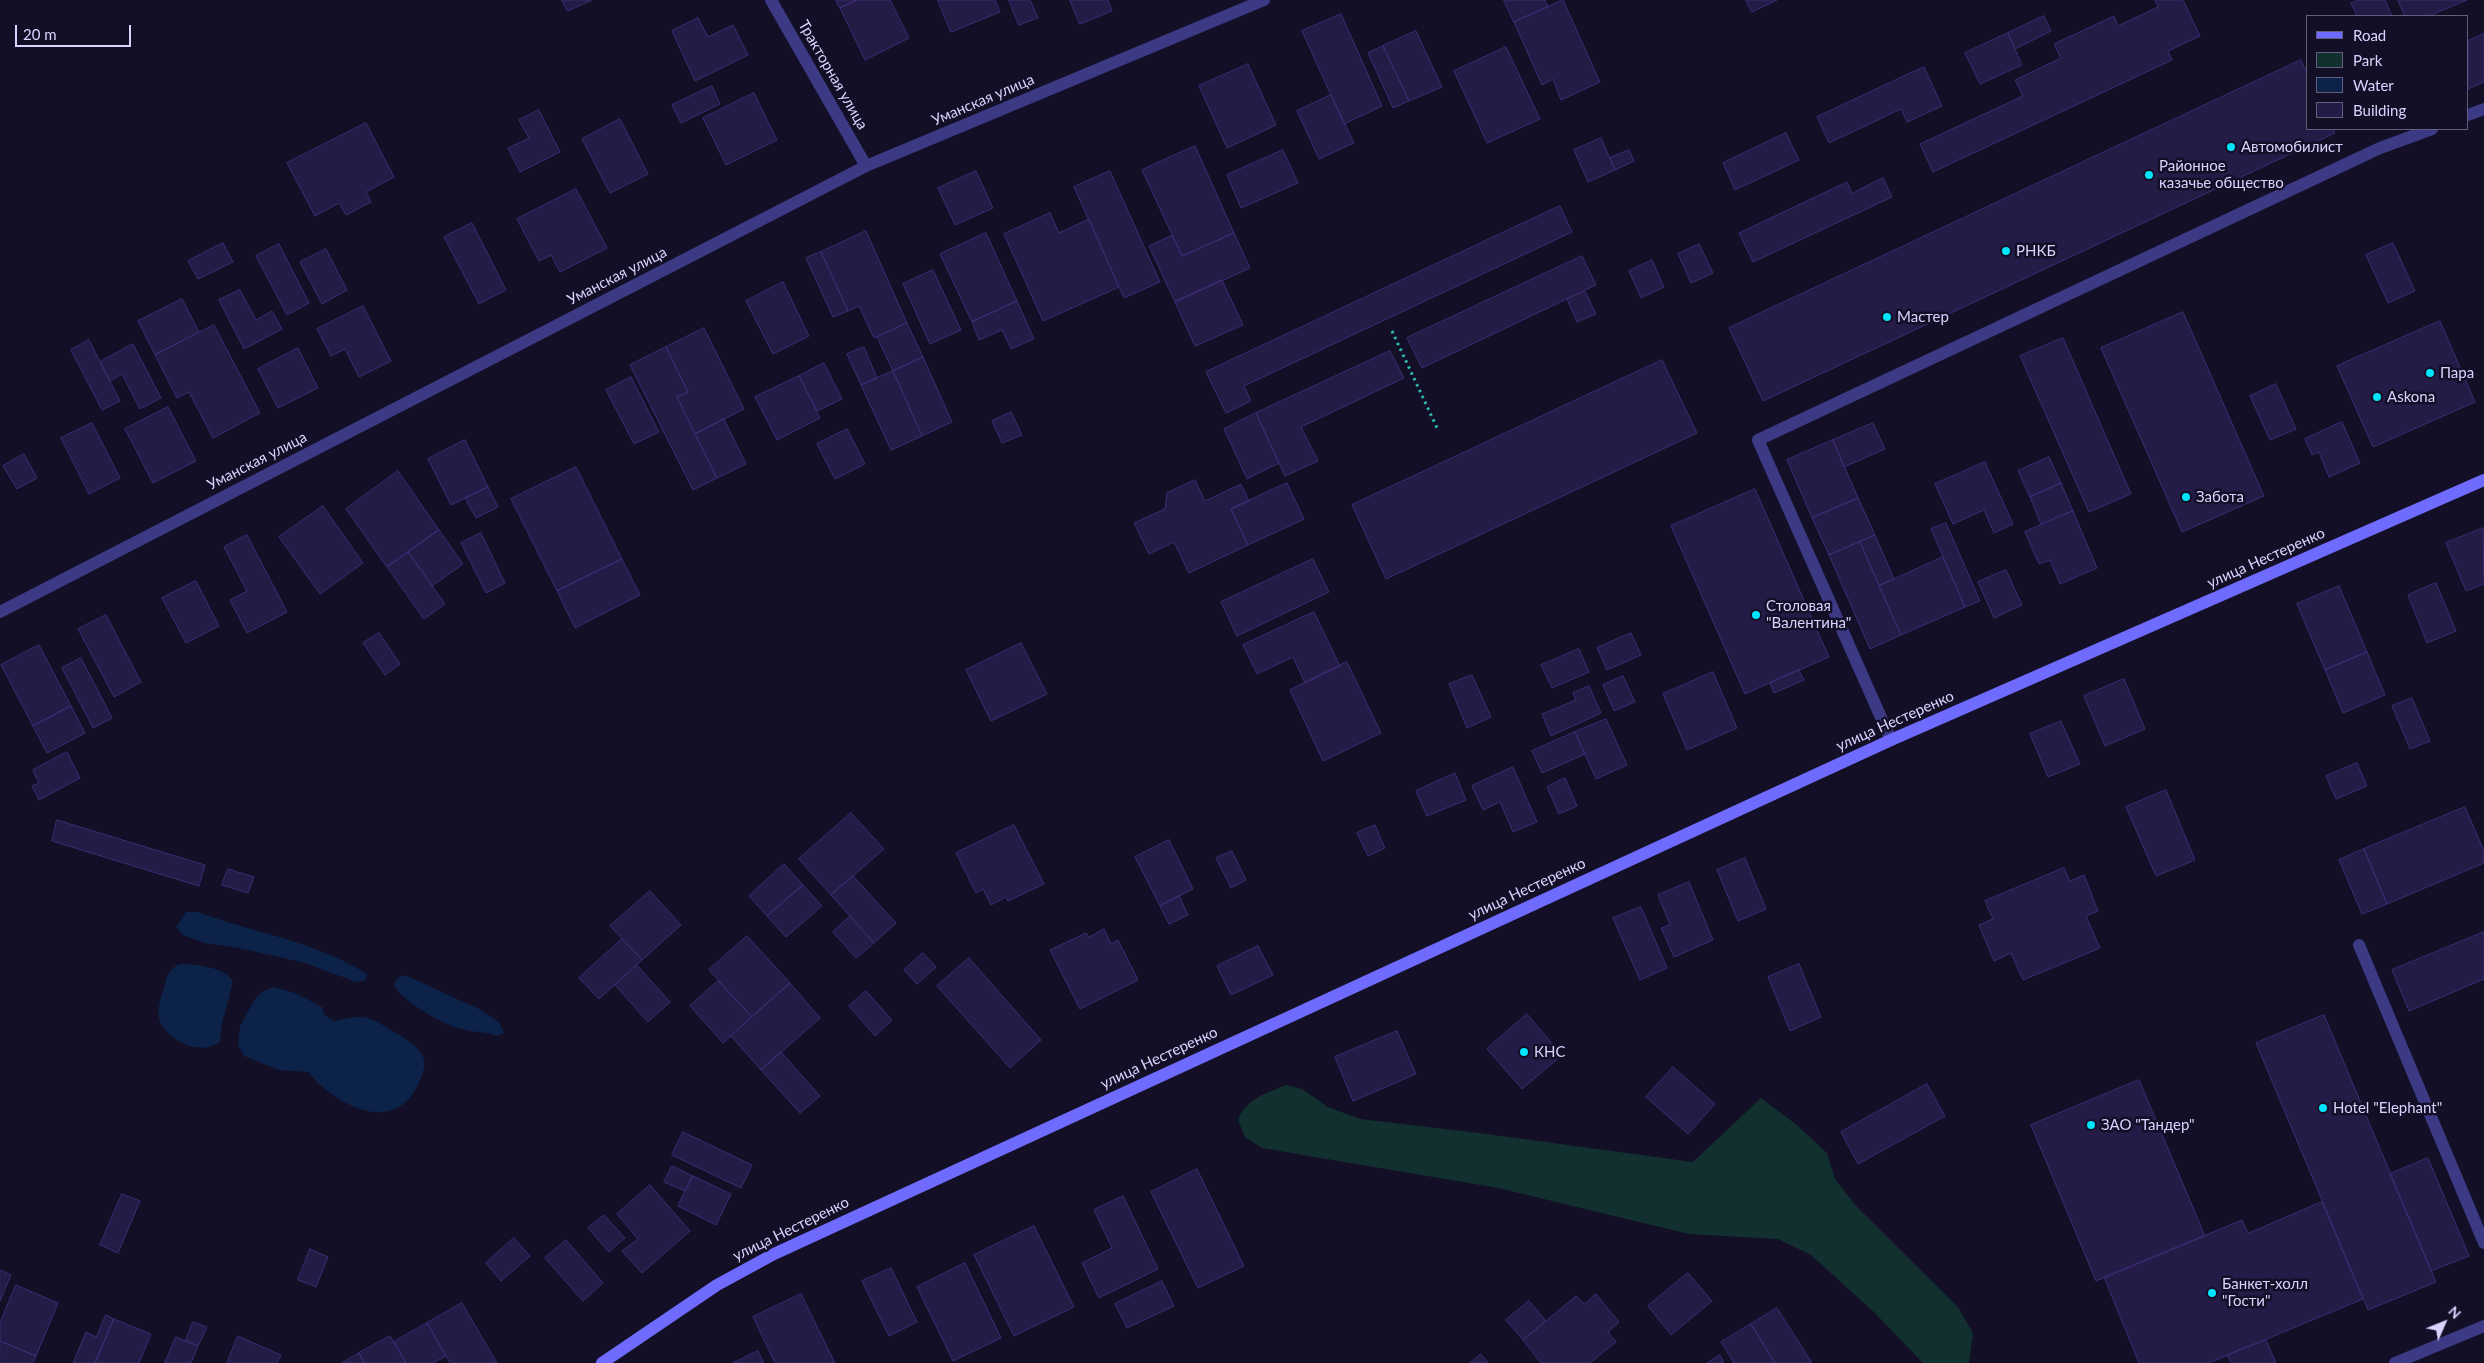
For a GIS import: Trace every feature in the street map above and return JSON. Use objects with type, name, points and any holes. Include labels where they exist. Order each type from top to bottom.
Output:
[{"type":"street","name":"Тракторная улица","points":[[771,0],[866,166]]},
{"type":"street","name":"Уманская улица","points":[[0,612],[866,166],[1264,0]]},
{"type":"street","points":[[2469,115],[2484,109]]},
{"type":"street","points":[[1891,740],[1758,440],[2380,148],[2429,130]]},
{"type":"street","name":"улица Нестеренко","points":[[602,1363],[709,1289],[774,1254],[1891,740],[2484,480]]},
{"type":"street","points":[[2359,945],[2484,1242]]},
{"type":"street","points":[[2395,1363],[2484,1326]]},
{"type":"path","points":[[1392,331],[1438,430]]},
{"type":"green space","points":[[1286,1085],[1302,1089],[1328,1107],[1360,1119],[1693,1162],[1761,1098],[1798,1126],[1827,1153],[1835,1179],[1856,1206],[1958,1307],[1973,1333],[1969,1363],[1923,1363],[1875,1313],[1811,1255],[1778,1239],[1689,1234],[1498,1188],[1262,1148],[1245,1137],[1238,1120],[1246,1107],[1252,1102],[1264,1094]]},
{"type":"water","points":[[186,912],[198,912],[327,953],[367,974],[365,981],[356,982],[305,963],[239,948],[205,943],[183,935],[176,927]]},
{"type":"water","points":[[180,964],[216,969],[229,976],[233,981],[221,1028],[220,1041],[213,1046],[204,1048],[185,1044],[168,1033],[162,1026],[159,1010],[167,976],[173,968]]},
{"type":"water","points":[[405,975],[479,1009],[499,1022],[504,1033],[497,1036],[458,1028],[416,1007],[399,993],[394,986],[397,978]]},
{"type":"water","points":[[274,987],[295,993],[322,1007],[324,1015],[334,1021],[353,1017],[371,1019],[402,1036],[421,1053],[424,1060],[423,1073],[409,1099],[396,1109],[381,1112],[365,1110],[349,1104],[334,1095],[308,1072],[279,1070],[244,1056],[238,1045],[240,1026],[255,999],[263,991]]},
{"type":"building","points":[[562,0],[592,0],[568,11]]},
{"type":"building","points":[[836,0],[857,0],[840,8]]},
{"type":"building","points":[[857,0],[890,0],[909,38],[865,60],[840,8]]},
{"type":"building","points":[[938,0],[995,0],[1000,12],[951,32]]},
{"type":"building","points":[[1009,0],[1030,0],[1038,18],[1019,25]]},
{"type":"building","points":[[1070,0],[1108,0],[1112,11],[1080,24]]},
{"type":"building","points":[[1504,0],[1545,0],[1548,7],[1514,22]]},
{"type":"building","points":[[1563,0],[1600,82],[1561,100],[1553,79],[1542,85],[1514,22]]},
{"type":"building","points":[[1746,0],[1777,0],[1752,12]]},
{"type":"building","points":[[2155,0],[2183,0],[2200,36],[2168,51],[2172,60],[1933,172],[1920,144],[2023,96],[2015,80],[2061,58],[2054,44],[2114,16],[2118,26],[2158,7]]},
{"type":"building","points":[[2359,0],[2385,0],[2392,15],[2357,15],[2351,3]]},
{"type":"building","points":[[2398,0],[2467,0],[2431,15],[2405,15]]},
{"type":"building","points":[[1341,14],[1382,106],[1344,124],[1302,31]]},
{"type":"building","points":[[2044,16],[2051,31],[2015,49],[2008,33]]},
{"type":"building","points":[[698,18],[708,37],[733,25],[748,55],[695,81],[672,31]]},
{"type":"building","points":[[1416,31],[1442,87],[1409,101],[1383,46]]},
{"type":"building","points":[[2008,33],[2022,65],[1980,84],[1965,53]]},
{"type":"building","points":[[2484,34],[2484,82],[2469,89],[2469,41]]},
{"type":"building","points":[[1383,46],[1409,101],[1393,108],[1368,53]]},
{"type":"building","points":[[1506,47],[1540,119],[1487,143],[1454,71]]},
{"type":"building","points":[[2301,60],[2306,71],[2306,130],[2334,130],[2335,133],[1763,401],[1729,328]]},
{"type":"building","points":[[1248,64],[1276,125],[1227,148],[1199,86]]},
{"type":"building","points":[[1924,67],[1942,106],[1907,122],[1901,109],[1829,143],[1817,117]]},
{"type":"building","points":[[712,86],[720,104],[681,123],[672,105]]},
{"type":"building","points":[[754,93],[777,140],[726,165],[703,118]]},
{"type":"building","points":[[1331,95],[1354,143],[1319,159],[1297,111]]},
{"type":"building","points":[[539,110],[560,152],[520,172],[508,148],[529,138],[519,120]]},
{"type":"building","points":[[620,119],[648,174],[610,193],[582,139]]},
{"type":"building","points":[[366,123],[394,177],[366,192],[371,202],[346,215],[339,203],[315,216],[287,163]]},
{"type":"building","points":[[1786,133],[1799,160],[1735,190],[1723,163]]},
{"type":"building","points":[[1601,138],[1615,170],[1588,182],[1574,150]]},
{"type":"building","points":[[1195,146],[1234,233],[1182,256],[1142,170]]},
{"type":"building","points":[[1283,150],[1298,183],[1241,208],[1227,175]]},
{"type":"building","points":[[1629,150],[1634,161],[1615,170],[1610,158]]},
{"type":"building","points":[[976,171],[993,208],[955,225],[938,188]]},
{"type":"building","points":[[1110,171],[1160,282],[1124,298],[1074,187]]},
{"type":"building","points":[[1883,178],[1892,197],[1753,262],[1739,233],[1847,182],[1852,193]]},
{"type":"building","points":[[576,189],[607,248],[560,272],[551,255],[539,261],[517,219]]},
{"type":"building","points":[[1560,206],[1572,232],[1244,386],[1251,401],[1226,413],[1206,372]]},
{"type":"building","points":[[1050,213],[1059,233],[1089,219],[1119,287],[1043,321],[1004,234]]},
{"type":"building","points":[[472,223],[506,290],[479,304],[444,237]]},
{"type":"building","points":[[866,231],[907,323],[874,338],[859,306],[848,311],[821,252]]},
{"type":"building","points":[[986,233],[1017,301],[972,322],[940,254]]},
{"type":"building","points":[[1234,233],[1250,268],[1175,302],[1149,246],[1172,235],[1182,256]]},
{"type":"building","points":[[223,243],[233,262],[198,279],[188,261]]},
{"type":"building","points":[[2393,243],[2415,291],[2388,303],[2366,255]]},
{"type":"building","points":[[279,244],[309,303],[287,315],[256,256]]},
{"type":"building","points":[[1699,244],[1713,273],[1691,283],[1678,254]]},
{"type":"building","points":[[326,249],[347,290],[322,304],[300,262]]},
{"type":"building","points":[[821,252],[848,311],[833,317],[806,258]]},
{"type":"building","points":[[1582,256],[1596,285],[1422,368],[1407,338]]},
{"type":"building","points":[[1652,260],[1664,287],[1641,298],[1629,271]]},
{"type":"building","points":[[933,270],[961,330],[930,344],[903,284]]},
{"type":"building","points":[[1222,280],[1243,325],[1195,346],[1175,302]]},
{"type":"building","points":[[783,282],[809,336],[773,354],[746,301]]},
{"type":"building","points":[[240,290],[256,320],[272,311],[282,329],[244,349],[219,300]]},
{"type":"building","points":[[1585,291],[1596,314],[1577,322],[1567,299]]},
{"type":"building","points":[[182,299],[199,332],[155,355],[138,321]]},
{"type":"building","points":[[1017,301],[1034,339],[1011,349],[1002,330],[979,340],[972,322]]},
{"type":"building","points":[[363,306],[391,361],[359,377],[345,349],[331,356],[317,329]]},
{"type":"building","points":[[2183,312],[2264,496],[2182,532],[2101,348]]},
{"type":"building","points":[[2440,321],[2475,402],[2373,447],[2337,366]]},
{"type":"building","points":[[907,323],[923,357],[893,371],[877,337]]},
{"type":"building","points":[[214,325],[260,413],[213,438],[189,392],[177,398],[155,355]]},
{"type":"building","points":[[704,328],[744,409],[695,434],[677,397],[688,392],[666,347]]},
{"type":"building","points":[[2063,338],[2131,494],[2089,512],[2020,356]]},
{"type":"building","points":[[89,340],[120,401],[102,410],[71,350]]},
{"type":"building","points":[[133,344],[161,398],[140,409],[122,374],[110,381],[100,362]]},
{"type":"building","points":[[666,347],[688,392],[677,397],[717,478],[693,490],[630,365]]},
{"type":"building","points":[[864,347],[877,378],[861,385],[847,354]]},
{"type":"building","points":[[298,348],[318,388],[278,408],[258,369]]},
{"type":"building","points":[[1390,351],[1404,378],[1301,427],[1318,461],[1285,476],[1256,413]]},
{"type":"building","points":[[923,357],[952,422],[922,436],[893,371]]},
{"type":"building","points":[[1662,360],[1697,433],[1386,579],[1352,505]]},
{"type":"building","points":[[824,363],[842,399],[817,411],[799,376]]},
{"type":"building","points":[[893,371],[922,436],[891,450],[861,385]]},
{"type":"building","points":[[799,376],[820,418],[777,440],[755,397]]},
{"type":"building","points":[[631,377],[659,432],[634,444],[606,390]]},
{"type":"building","points":[[2276,384],[2296,429],[2270,440],[2250,396]]},
{"type":"building","points":[[168,407],[196,461],[153,483],[125,429]]},
{"type":"building","points":[[1011,412],[1022,435],[1002,443],[992,421]]},
{"type":"building","points":[[1256,413],[1279,463],[1247,479],[1224,429]]},
{"type":"building","points":[[724,419],[746,464],[717,478],[695,434]]},
{"type":"building","points":[[2342,422],[2360,463],[2329,477],[2319,452],[2312,455],[2305,439]]},
{"type":"building","points":[[92,423],[120,478],[89,494],[61,438]]},
{"type":"building","points":[[1873,423],[1885,449],[1844,467],[1833,440]]},
{"type":"building","points":[[847,429],[865,464],[835,479],[817,444]]},
{"type":"building","points":[[465,440],[488,487],[451,505],[428,459]]},
{"type":"building","points":[[1833,440],[1858,498],[1812,518],[1787,460]]},
{"type":"building","points":[[24,454],[37,478],[17,489],[3,466]]},
{"type":"building","points":[[2049,457],[2061,483],[2030,497],[2018,471]]},
{"type":"building","points":[[1985,462],[2013,524],[1994,533],[1984,510],[1953,524],[1935,484]]},
{"type":"building","points":[[576,467],[622,559],[557,591],[511,499]]},
{"type":"building","points":[[398,471],[439,530],[387,567],[346,509]]},
{"type":"building","points":[[1195,480],[1205,501],[1241,484],[1249,501],[1231,509],[1248,545],[1189,573],[1174,542],[1149,554],[1134,523],[1165,509],[1167,493]]},
{"type":"building","points":[[1287,483],[1304,519],[1248,545],[1231,509]]},
{"type":"building","points":[[2061,483],[2073,511],[2041,524],[2030,497]]},
{"type":"building","points":[[488,487],[498,507],[476,518],[465,498]]},
{"type":"building","points":[[1755,489],[1829,657],[1745,694],[1671,526]]},
{"type":"building","points":[[1858,498],[1875,535],[1829,555],[1812,518]]},
{"type":"building","points":[[323,506],[363,563],[320,594],[279,537]]},
{"type":"building","points":[[2073,511],[2097,568],[2060,584],[2050,560],[2039,564],[2025,532]]},
{"type":"building","points":[[1946,523],[1980,601],[1965,607],[1931,529]]},
{"type":"building","points":[[2483,528],[2484,584],[2466,591],[2446,543]]},
{"type":"building","points":[[439,530],[463,564],[432,586],[408,552]]},
{"type":"building","points":[[481,533],[505,583],[486,593],[461,543]]},
{"type":"building","points":[[247,535],[287,612],[247,633],[230,600],[247,591],[224,547]]},
{"type":"building","points":[[1875,535],[1894,579],[1879,586],[1860,542]]},
{"type":"building","points":[[1860,542],[1901,635],[1870,649],[1829,555]]},
{"type":"building","points":[[408,552],[445,604],[424,619],[387,567]]},
{"type":"building","points":[[1943,557],[1965,607],[1901,635],[1879,586]]},
{"type":"building","points":[[622,559],[640,595],[575,628],[557,591]]},
{"type":"building","points":[[1313,559],[1329,592],[1237,636],[1221,602]]},
{"type":"building","points":[[2006,570],[2022,605],[1994,618],[1978,582]]},
{"type":"building","points":[[196,581],[219,626],[186,643],[162,598]]},
{"type":"building","points":[[2436,583],[2456,631],[2427,643],[2408,595]]},
{"type":"building","points":[[2339,586],[2367,652],[2325,670],[2297,604]]},
{"type":"building","points":[[1314,612],[1340,666],[1305,683],[1293,657],[1257,674],[1243,645]]},
{"type":"building","points":[[106,615],[141,682],[114,697],[78,629]]},
{"type":"building","points":[[379,633],[400,664],[385,675],[363,643]]},
{"type":"building","points":[[1631,633],[1641,655],[1607,670],[1597,648]]},
{"type":"building","points":[[1021,643],[1047,694],[991,721],[966,670]]},
{"type":"building","points":[[39,645],[71,706],[33,726],[1,665]]},
{"type":"building","points":[[1579,649],[1589,672],[1552,688],[1541,665]]},
{"type":"building","points":[[2367,652],[2385,695],[2343,713],[2325,670]]},
{"type":"building","points":[[81,658],[112,718],[93,728],[62,668]]},
{"type":"building","points":[[1347,662],[1381,733],[1323,761],[1290,690]]},
{"type":"building","points":[[1799,670],[1804,680],[1774,693],[1770,683]]},
{"type":"building","points":[[1713,672],[1737,728],[1687,750],[1663,694]]},
{"type":"building","points":[[1472,675],[1491,717],[1467,728],[1449,684]]},
{"type":"building","points":[[1623,676],[1635,702],[1614,711],[1603,685]]},
{"type":"building","points":[[2124,679],[2145,729],[2105,746],[2084,696]]},
{"type":"building","points":[[1589,686],[1601,713],[1551,736],[1542,714],[1576,700],[1573,693]]},
{"type":"building","points":[[2412,698],[2430,741],[2410,749],[2392,706]]},
{"type":"building","points":[[71,706],[85,733],[47,753],[33,726]]},
{"type":"building","points":[[1606,719],[1627,765],[1596,779],[1575,732]]},
{"type":"building","points":[[2061,721],[2080,764],[2048,777],[2030,734]]},
{"type":"building","points":[[1575,732],[1585,754],[1542,773],[1532,751]]},
{"type":"building","points":[[67,752],[80,778],[39,800],[32,786],[39,783],[33,770]]},
{"type":"building","points":[[2357,763],[2367,786],[2336,799],[2326,776]]},
{"type":"building","points":[[1513,767],[1537,822],[1513,832],[1500,802],[1483,810],[1472,786]]},
{"type":"building","points":[[1455,773],[1466,800],[1427,816],[1416,791]]},
{"type":"building","points":[[1565,778],[1577,806],[1559,814],[1547,787]]},
{"type":"building","points":[[2166,790],[2195,860],[2156,876],[2126,807]]},
{"type":"building","points":[[2465,807],[2484,851],[2484,863],[2387,904],[2364,849]]},
{"type":"building","points":[[851,813],[884,849],[831,895],[799,859]]},
{"type":"building","points":[[57,820],[205,865],[199,886],[52,841]]},
{"type":"building","points":[[1014,825],[1044,884],[1008,901],[1006,897],[991,905],[983,889],[976,893],[956,853]]},
{"type":"building","points":[[1375,825],[1385,848],[1368,856],[1357,833]]},
{"type":"building","points":[[1169,840],[1193,889],[1160,906],[1135,857]]},
{"type":"building","points":[[2364,849],[2387,904],[2362,914],[2339,860]]},
{"type":"building","points":[[1232,851],[1246,880],[1231,888],[1216,858]]},
{"type":"building","points":[[1745,858],[1766,909],[1738,921],[1717,870]]},
{"type":"building","points":[[784,864],[803,885],[767,916],[749,896]]},
{"type":"building","points":[[2064,868],[2070,881],[2084,875],[2098,911],[2086,916],[2100,948],[2023,980],[2011,953],[1994,961],[1979,925],[1993,919],[1985,901]]},
{"type":"building","points":[[228,869],[254,877],[248,893],[222,885]]},
{"type":"building","points":[[853,876],[896,923],[874,943],[831,895]]},
{"type":"building","points":[[1689,882],[1713,940],[1674,957],[1661,928],[1670,925],[1658,895]]},
{"type":"building","points":[[803,885],[822,906],[786,937],[767,916]]},
{"type":"building","points":[[650,891],[681,925],[642,960],[610,926]]},
{"type":"building","points":[[1179,896],[1188,915],[1169,924],[1160,906]]},
{"type":"building","points":[[1641,907],[1667,968],[1640,980],[1613,918]]},
{"type":"building","points":[[850,916],[874,943],[856,958],[833,932]]},
{"type":"building","points":[[1104,929],[1111,944],[1118,940],[1138,980],[1080,1009],[1050,950],[1086,933],[1089,937]]},
{"type":"building","points":[[2484,932],[2484,979],[2409,1011],[2392,970]]},
{"type":"building","points":[[747,936],[790,983],[752,1017],[709,970]]},
{"type":"building","points":[[622,939],[642,960],[599,999],[579,978]]},
{"type":"building","points":[[1258,946],[1273,975],[1231,995],[1217,966]]},
{"type":"building","points":[[923,953],[936,967],[917,984],[904,970]]},
{"type":"building","points":[[969,958],[1041,1040],[1010,1068],[937,986]]},
{"type":"building","points":[[1799,964],[1821,1017],[1790,1031],[1768,977]]},
{"type":"building","points":[[637,965],[670,1002],[648,1022],[615,985]]},
{"type":"building","points":[[718,981],[752,1017],[723,1043],[690,1006]]},
{"type":"building","points":[[790,983],[820,1018],[761,1070],[731,1036]]},
{"type":"building","points":[[866,991],[892,1020],[875,1036],[849,1006]]},
{"type":"building","name":"КНС","points":[[1527,1014],[1562,1055],[1522,1089],[1487,1049]]},
{"type":"building","name":"Hotel \"Elephant\"","points":[[2324,1015],[2436,1282],[2368,1310],[2256,1043]]},
{"type":"building","points":[[1397,1031],[1416,1074],[1353,1101],[1335,1057]]},
{"type":"building","points":[[781,1052],[820,1096],[800,1113],[761,1070]]},
{"type":"building","points":[[1673,1067],[1715,1104],[1688,1134],[1646,1097]]},
{"type":"building","points":[[2139,1080],[2205,1236],[2096,1281],[2031,1125]]},
{"type":"building","points":[[1927,1084],[1945,1116],[1858,1164],[1841,1132]]},
{"type":"building","points":[[683,1132],[752,1165],[741,1188],[672,1155]]},
{"type":"building","points":[[2428,1158],[2469,1256],[2431,1271],[2390,1174]]},
{"type":"building","points":[[672,1166],[693,1176],[685,1191],[664,1182]]},
{"type":"building","points":[[1197,1169],[1244,1266],[1198,1288],[1151,1192]]},
{"type":"building","points":[[693,1176],[731,1194],[716,1225],[678,1206]]},
{"type":"building","points":[[650,1185],[690,1231],[642,1273],[622,1251],[638,1239],[617,1214]]},
{"type":"building","points":[[122,1194],[140,1201],[118,1253],[100,1245]]},
{"type":"building","points":[[1123,1196],[1158,1269],[1099,1298],[1082,1263],[1112,1248],[1094,1210]]},
{"type":"building","points":[[2322,1202],[2363,1299],[2209,1363],[2139,1363],[2104,1277],[2242,1220],[2248,1233]]},
{"type":"building","points":[[604,1215],[625,1238],[609,1252],[588,1228]]},
{"type":"building","points":[[1034,1226],[1074,1307],[1014,1336],[974,1255]]},
{"type":"building","points":[[514,1238],[530,1256],[501,1281],[486,1263]]},
{"type":"building","points":[[566,1240],[603,1283],[583,1301],[545,1258]]},
{"type":"building","points":[[310,1249],[328,1257],[316,1287],[298,1280]]},
{"type":"building","points":[[965,1263],[1001,1338],[953,1361],[917,1287]]},
{"type":"building","points":[[891,1268],[917,1322],[889,1336],[862,1281]]},
{"type":"building","points":[[0,1270],[11,1275],[0,1301]]},
{"type":"building","points":[[1688,1273],[1712,1301],[1671,1335],[1648,1306]]},
{"type":"building","points":[[1162,1281],[1174,1306],[1127,1328],[1115,1304]]},
{"type":"building","points":[[16,1285],[58,1303],[36,1356],[0,1341],[0,1323]]},
{"type":"building","points":[[801,1294],[835,1363],[775,1363],[753,1317]]},
{"type":"building","points":[[1596,1294],[1619,1322],[1608,1332],[1616,1342],[1590,1363],[1541,1363],[1523,1340],[1576,1296],[1584,1304]]},
{"type":"building","points":[[1529,1301],[1546,1321],[1523,1340],[1506,1320]]},
{"type":"building","points":[[462,1303],[497,1363],[450,1363],[427,1323]]},
{"type":"building","points":[[1777,1308],[1812,1363],[1775,1363],[1751,1324]]},
{"type":"building","points":[[106,1315],[114,1319],[95,1363],[73,1363],[86,1332],[96,1337]]},
{"type":"building","points":[[114,1319],[151,1334],[139,1363],[95,1363]]},
{"type":"building","points":[[193,1322],[207,1327],[198,1346],[186,1340]]},
{"type":"building","points":[[427,1323],[446,1356],[433,1363],[406,1363],[394,1342]]},
{"type":"building","points":[[1751,1324],[1775,1363],[1734,1363],[1721,1342]]},
{"type":"building","points":[[238,1336],[281,1355],[277,1363],[227,1363]]},
{"type":"building","points":[[390,1336],[406,1363],[364,1363],[359,1353]]},
{"type":"building","points":[[176,1337],[198,1346],[191,1363],[165,1363]]},
{"type":"building","points":[[2266,1340],[2276,1363],[2231,1363],[2227,1355]]},
{"type":"building","points":[[0,1341],[36,1356],[33,1363],[0,1363]]},
{"type":"building","points":[[758,1351],[764,1363],[733,1363]]},
{"type":"building","points":[[359,1353],[364,1363],[342,1363]]},
{"type":"building","points":[[1481,1354],[1488,1363],[1470,1363]]},
{"type":"building","points":[[1720,1355],[1724,1363],[1707,1363]]},
{"type":"place","name":"Автомобилист","points":[[2231,147]]},
{"type":"place","name":"Районное казачье общество","points":[[2149,175]]},
{"type":"place","name":"РНКБ","points":[[2006,251]]},
{"type":"place","name":"Мастер","points":[[1887,317]]},
{"type":"place","name":"Пара","points":[[2430,373]]},
{"type":"place","name":"Askona","points":[[2377,397]]},
{"type":"place","name":"Забота","points":[[2186,497]]},
{"type":"place","name":"Столовая \"Валентина\"","points":[[1756,615]]},
{"type":"place","name":"КНС","points":[[1524,1052]]},
{"type":"place","name":"Hotel \"Elephant\"","points":[[2323,1108]]},
{"type":"place","name":"ЗАО \"Тандер\"","points":[[2091,1125]]},
{"type":"place","name":"Банкет-холл \"Гости\"","points":[[2212,1293]]}]
